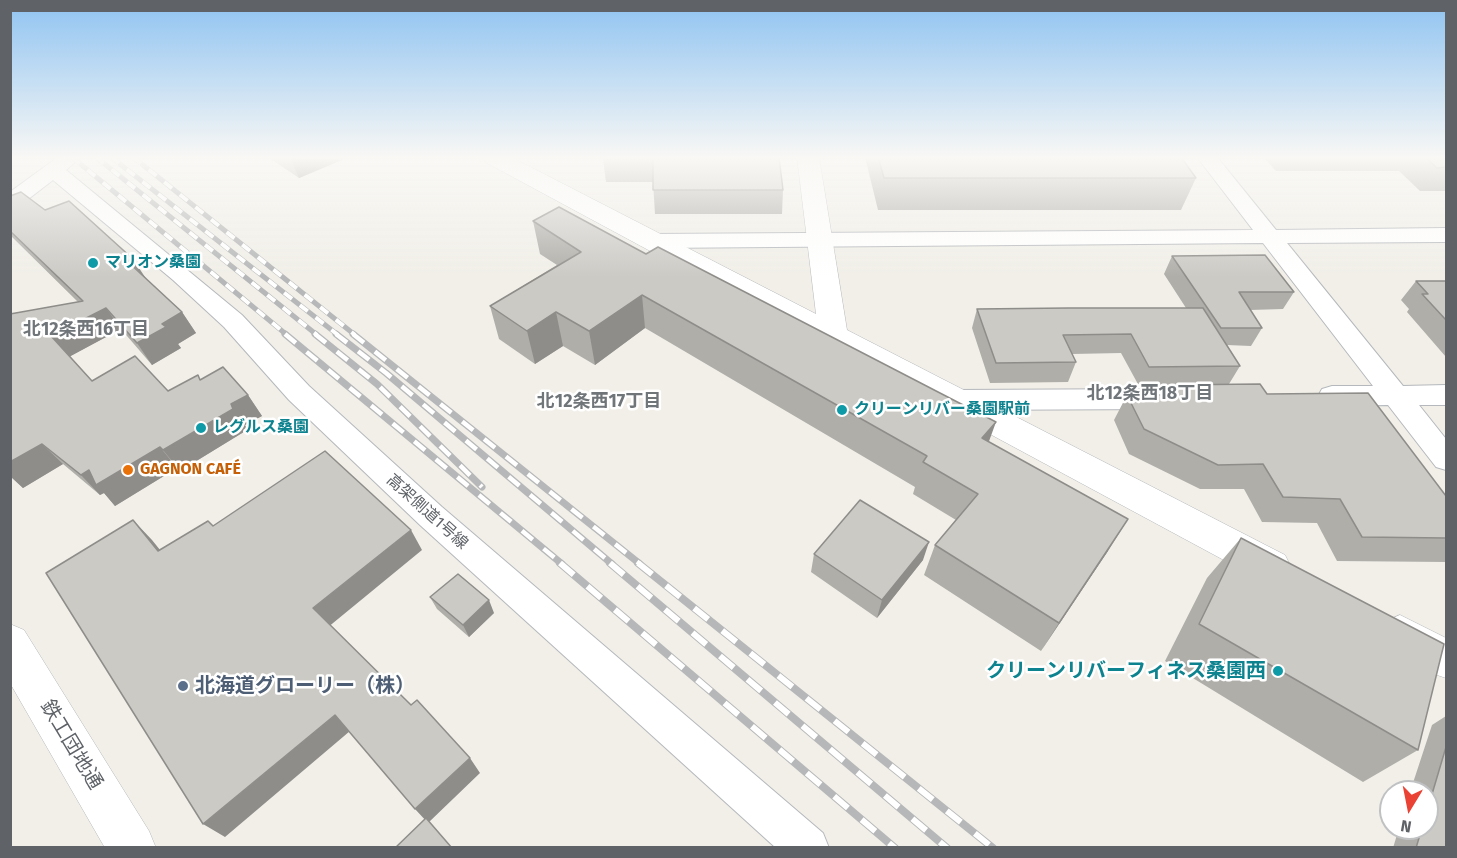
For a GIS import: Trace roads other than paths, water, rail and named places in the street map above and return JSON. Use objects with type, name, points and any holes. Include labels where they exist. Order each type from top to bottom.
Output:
[{"type":"street","name":"高架側道1号線","points":[[97,197],[232,321],[299,393],[431,516],[808,848]]},
{"type":"street","points":[[570,197],[1300,582]]},
{"type":"street","points":[[813,197],[833,336]]},
{"type":"street","points":[[1239,197],[1446,459]]},
{"type":"street","points":[[653,241],[1446,235]]},
{"type":"street","points":[[1305,396],[1446,395]]},
{"type":"street","points":[[955,400],[1188,398]]},
{"type":"street","points":[[1373,620],[1446,659]]},
{"type":"street","name":"鉄工団地通","points":[[10,643],[132,848]]},
{"type":"railway","points":[[120,197],[287,335]]},
{"type":"railway","points":[[146,197],[317,335]]},
{"type":"railway","points":[[162,197],[338,335]]},
{"type":"railway","points":[[183,197],[355,335]]},
{"type":"railway","points":[[285,334],[562,564]]},
{"type":"railway","points":[[315,334],[377,384],[482,487]]},
{"type":"railway","points":[[336,334],[386,373],[612,564]]},
{"type":"railway","points":[[353,334],[640,564]]},
{"type":"railway","points":[[560,563],[895,848]]},
{"type":"railway","points":[[610,563],[947,848]]},
{"type":"railway","points":[[638,563],[993,848]]},
{"type":"place","name":"マリオン桑園","points":[[93,263]]},
{"type":"place","name":"クリーンリバー桑園駅前","points":[[842,410]]},
{"type":"place","name":"レグルス桑園","points":[[201,428]]},
{"type":"place","name":"GAGNON CAFÉ","points":[[128,470]]},
{"type":"place","name":"クリーンリバーフィネス桑園西","points":[[1278,671]]},
{"type":"place","name":"北海道グローリー（株）","points":[[183,686]]},
{"type":"district","name":"北12条西16丁目","points":[[86,330]]},
{"type":"district","name":"北12条西18丁目","points":[[1150,394]]},
{"type":"district","name":"北12条西17丁目","points":[[599,402]]}]
